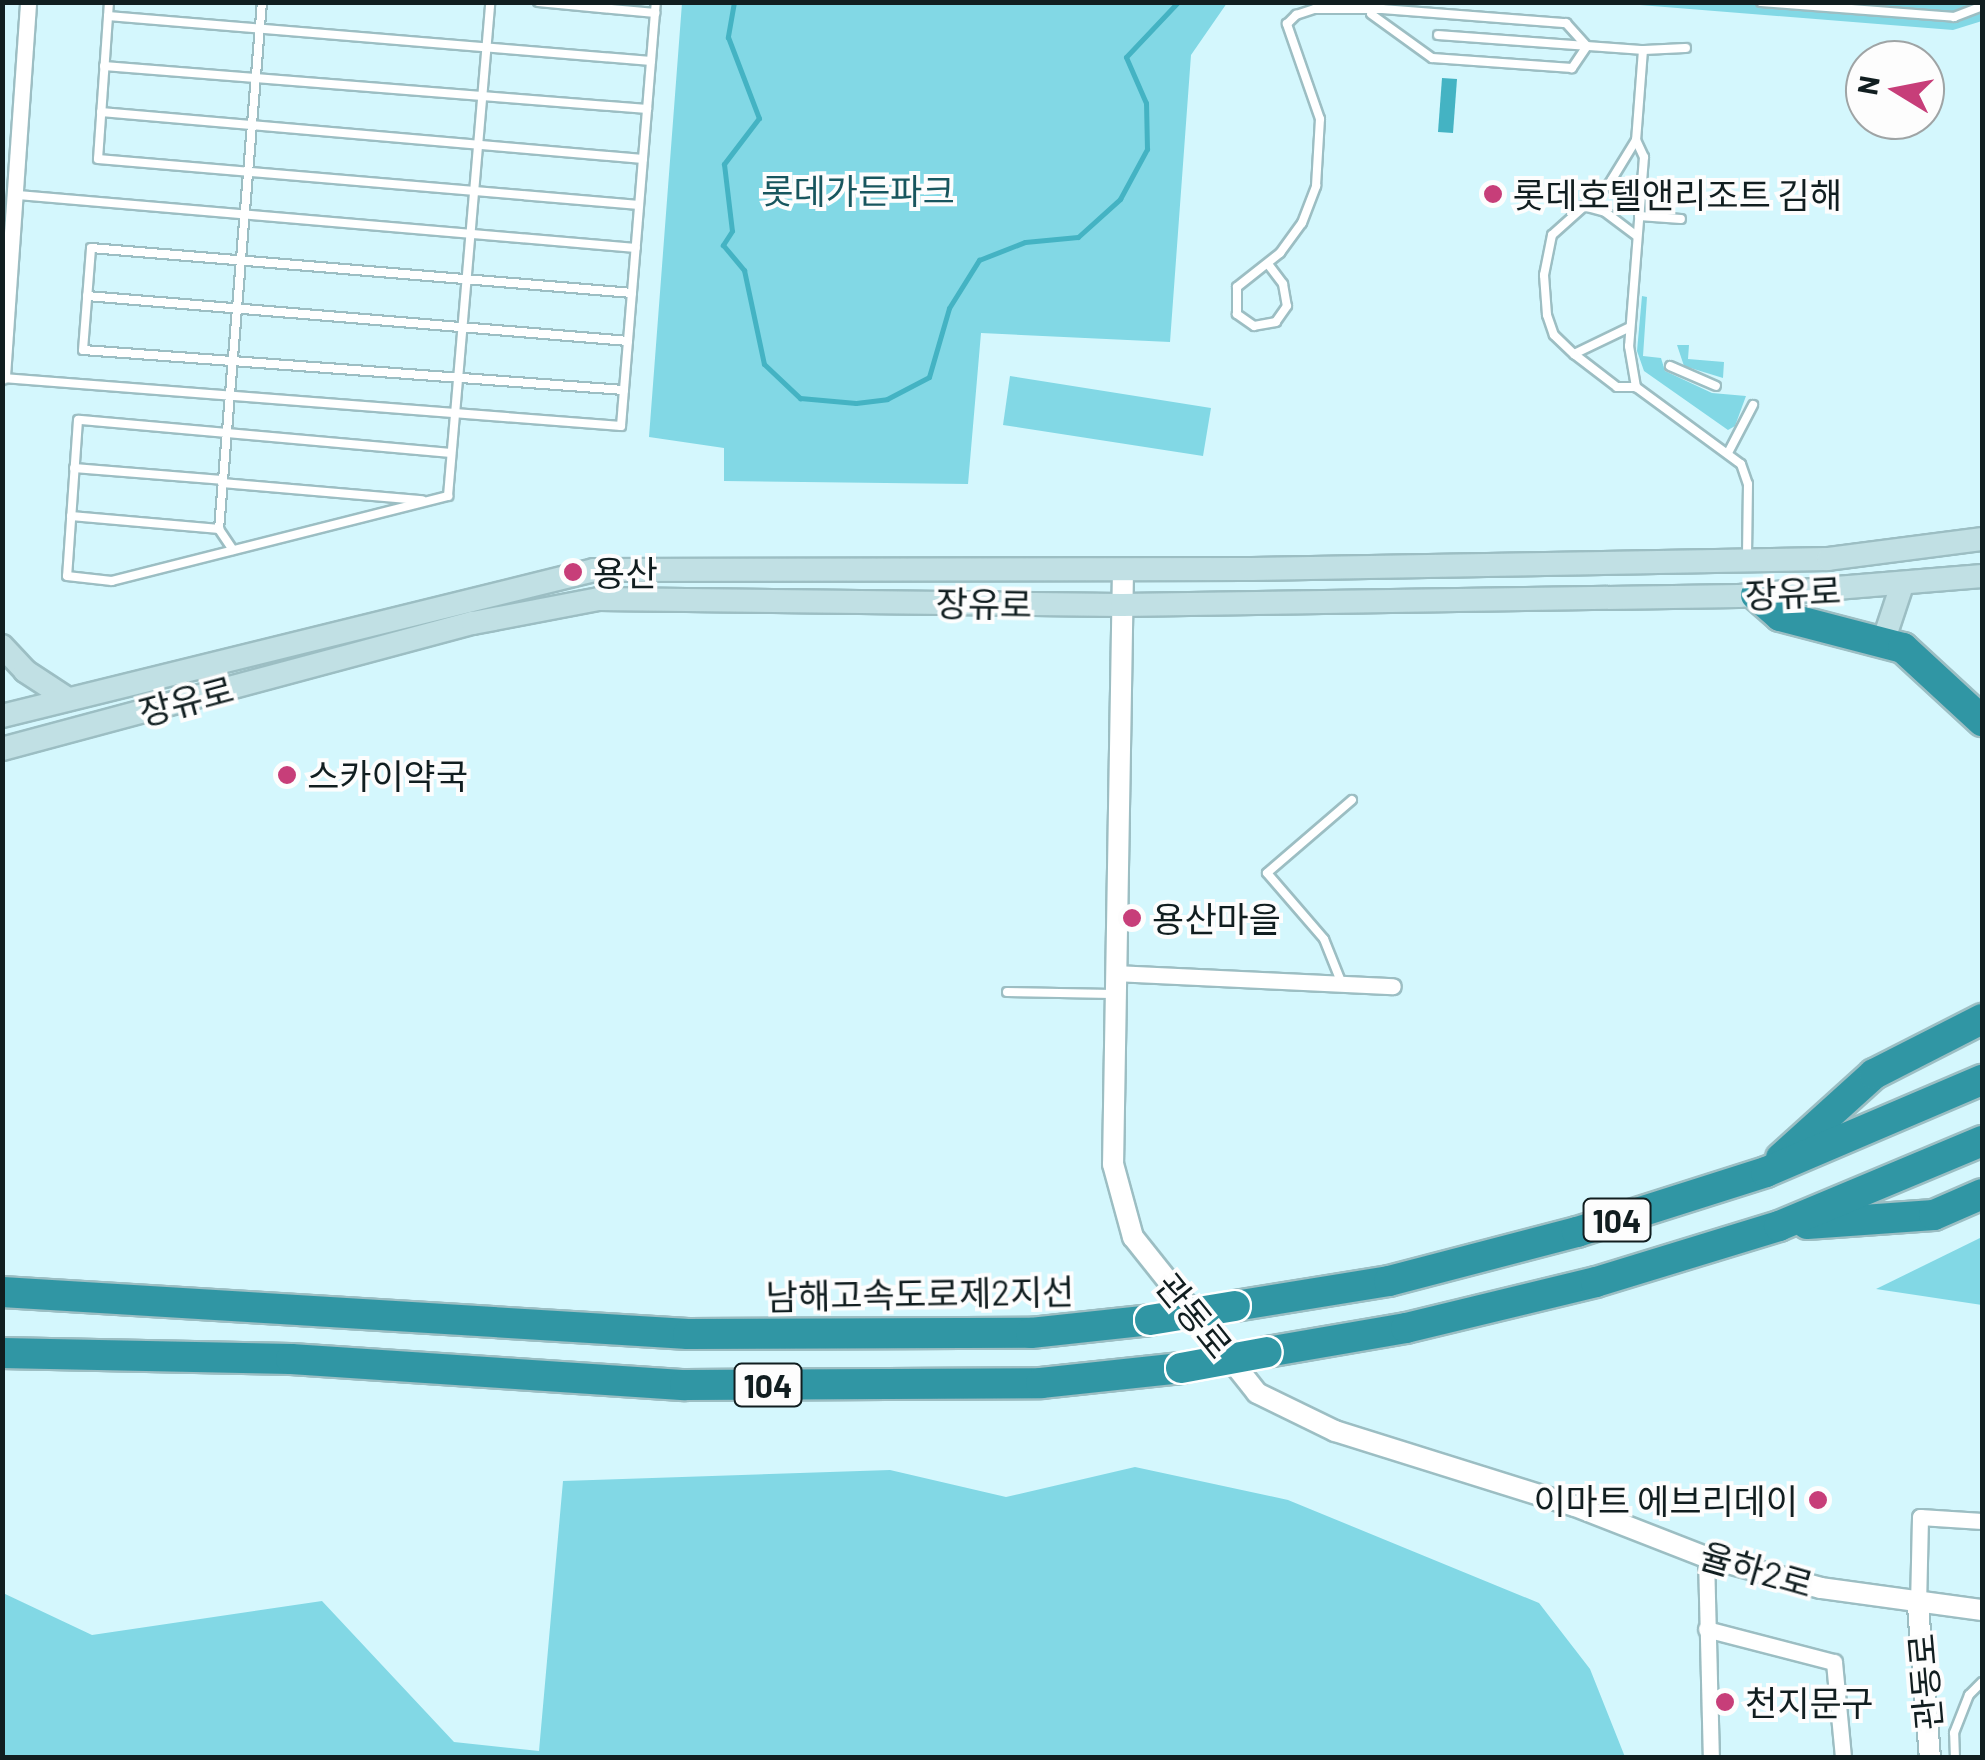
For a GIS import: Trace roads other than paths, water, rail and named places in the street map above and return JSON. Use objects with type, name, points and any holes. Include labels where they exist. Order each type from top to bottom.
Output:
[{"type":"highway","points":[[1756,595],[1780,616],[1884,639],[1922,662],[1982,721]]},
{"type":"highway","points":[[1766,1172],[1874,1074],[1982,1019]]},
{"type":"highway","name":"남해고속도로제2지선","points":[[2,1292],[688,1334],[1031,1334],[1150,1320],[1389,1281],[1577,1232],[1766,1172],[1982,1080]]},
{"type":"highway","name":"104","points":[[2,1353],[291,1359],[686,1385],[1041,1383],[1181,1368],[1406,1328],[1596,1282],[1779,1226],[1982,1141]]},
{"type":"highway","points":[[1779,1226],[1934,1214],[1982,1194]]},
{"type":"main road","name":"장유로","points":[[2,716],[594,570],[1122,570],[1828,559],[1982,538]]},
{"type":"main road","name":"장유로","points":[[2,749],[473,623],[598,599],[1122,604],[1756,595],[1982,576]]},
{"type":"main road","points":[[1884,639],[1902,585]]},
{"type":"main road","points":[[2,646],[26,671],[68,699]]},
{"type":"street","points":[[2,377],[18,194],[28,2]]},
{"type":"street","points":[[1122,570],[1113,984],[1393,986]]},
{"type":"street","name":"관동로","points":[[1113,984],[1113,1164],[1133,1237],[1257,1393]]},
{"type":"street","name":"율하2로","points":[[1257,1393],[1335,1431],[1575,1506],[1706,1557],[1918,1606],[1982,1610]]},
{"type":"street","points":[[1918,1606],[1920,1517],[1982,1521]]},
{"type":"street","points":[[1706,1557],[1711,1758]]},
{"type":"street","name":"관동로","points":[[1918,1606],[1930,1758]]},
{"type":"street","points":[[1706,1629],[1834,1662],[1843,1758]]},
{"type":"lane","points":[[109,2],[98,159],[640,205]]},
{"type":"lane","points":[[232,550],[218,528],[262,2]]},
{"type":"lane","points":[[451,453],[78,420],[66,576],[112,581],[448,496],[490,2]]},
{"type":"lane","points":[[2,377],[621,426],[655,8],[538,2]]},
{"type":"lane","points":[[1762,2],[1954,17],[1982,6]]},
{"type":"lane","points":[[1268,264],[1284,284],[1286,306],[1276,322],[1254,326],[1237,314],[1237,287],[1268,264],[1302,223],[1320,152],[1320,119],[1288,24],[1315,9],[1372,14],[1432,58],[1572,68],[1587,46]]},
{"type":"lane","points":[[1372,14],[1382,9],[1566,23],[1587,46]]},
{"type":"lane","points":[[108,16],[651,61]]},
{"type":"lane","points":[[1438,36],[1642,50],[1686,48]]},
{"type":"lane","points":[[1642,50],[1636,140],[1610,184],[1552,235],[1544,274],[1554,335],[1617,387],[1636,388],[1728,451],[1748,484],[1747,560]]},
{"type":"lane","points":[[104,66],[647,110]]},
{"type":"lane","points":[[101,112],[643,159]]},
{"type":"lane","points":[[1636,140],[1644,157],[1630,327],[1636,388]]},
{"type":"lane","points":[[18,194],[636,248]]},
{"type":"lane","points":[[1583,206],[1605,212],[1637,236]]},
{"type":"lane","points":[[1639,216],[1681,219]]},
{"type":"lane","points":[[624,390],[83,350],[87,296],[91,248],[632,293]]},
{"type":"lane","points":[[87,296],[628,341]]},
{"type":"lane","points":[[1574,354],[1630,327]]},
{"type":"lane","points":[[1670,366],[1716,386]]},
{"type":"lane","points":[[1728,451],[1752,405]]},
{"type":"lane","points":[[74,468],[430,501]]},
{"type":"lane","points":[[71,516],[218,528]]},
{"type":"lane","points":[[1342,984],[1324,939],[1267,873],[1352,800]]},
{"type":"lane","points":[[1006,992],[1113,984]]},
{"type":"lane","points":[[1955,1758],[1954,1733],[1969,1695],[1982,1682]]},
{"type":"waterway","points":[[734,2],[728,37],[759,118],[724,164],[732,231],[723,245],[744,270],[764,364],[800,398],[856,403],[887,399],[929,377],[949,308],[979,260],[1025,242],[1078,237],[1120,199],[1147,149],[1146,103],[1126,57],[1178,2]]},
{"type":"place","name":"롯데호텔앤리조트 김해","points":[[1493,194]]},
{"type":"place","name":"용산","points":[[573,572]]},
{"type":"place","name":"스카이약국","points":[[287,775]]},
{"type":"place","name":"용산마을","points":[[1132,918]]},
{"type":"place","name":"이마트 에브리데이","points":[[1818,1500]]},
{"type":"place","name":"천지문구","points":[[1725,1702]]},
{"type":"park label","name":"롯데가든파크","points":[[858,190]]}]
